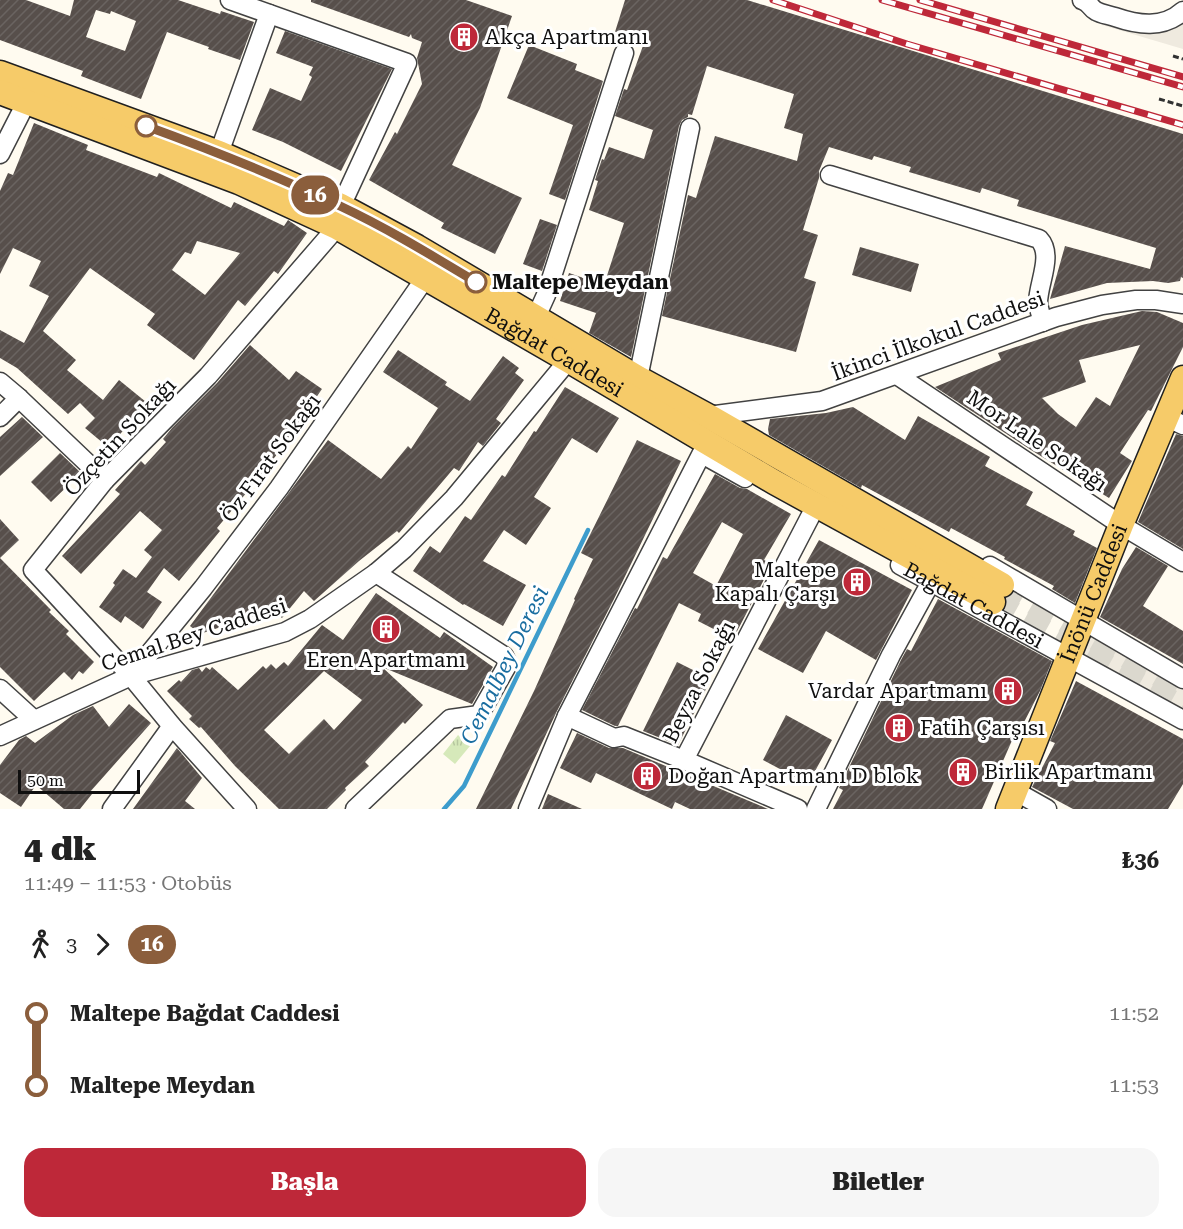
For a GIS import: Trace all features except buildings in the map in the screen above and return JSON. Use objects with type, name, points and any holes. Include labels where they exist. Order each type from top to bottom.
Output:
[{"type":"main road","name":"Bağdat Caddesi","points":[[0,73],[219,153],[339,217],[575,352],[638,378],[708,416],[945,552],[997,593],[833,516],[704,449],[575,352],[536,317],[432,269]]},
{"type":"main road","name":"Bağdat Caddesi","points":[[0,92],[339,217]]},
{"type":"main road","name":"İnönü Caddesi","points":[[1012,800],[1121,525],[1174,421],[1183,378]]},
{"type":"street","points":[[219,153],[269,14],[230,0]]},
{"type":"street","points":[[1082,0],[1087,1],[1095,11],[1134,23],[1163,23],[1183,11]]},
{"type":"street","name":"Özçetin Sokağı","points":[[131,676],[33,570],[105,480],[208,376],[339,217],[407,63],[269,14]]},
{"type":"street","points":[[536,317],[546,296],[624,53]]},
{"type":"street","points":[[0,154],[27,101]]},
{"type":"street","points":[[638,378],[690,128]]},
{"type":"street","points":[[830,175],[1039,239],[1045,245],[1046,253],[1038,302],[1043,321]]},
{"type":"street","name":"Öz Fırat Sokağı","points":[[131,676],[203,588],[279,488],[432,269]]},
{"type":"street","name":"İkinci İlkokul Caddesi","points":[[708,416],[822,401],[1043,321],[1102,305],[1136,300],[1183,304]]},
{"type":"street","name":"Cemal Bey Caddesi","points":[[0,736],[131,676],[285,632],[310,619],[376,573],[404,549],[454,498],[575,352]]},
{"type":"street","name":"Mor Lale Sokağı","points":[[897,375],[1121,525],[1183,562]]},
{"type":"street","points":[[0,382],[105,480]]},
{"type":"street","points":[[0,417],[19,398]]},
{"type":"street","points":[[528,809],[567,716],[704,449]]},
{"type":"street","name":"Bağdat Caddesi","points":[[704,449],[811,515],[1183,720]]},
{"type":"street","name":"Beyza Sokağı","points":[[798,809],[684,760],[811,515]]},
{"type":"street","name":"Bağdat Caddesi","points":[[945,552],[956,546],[1183,679]]},
{"type":"street","points":[[355,809],[450,719],[479,715],[508,664],[504,656],[376,573]]},
{"type":"street","points":[[816,809],[891,655],[931,582]]},
{"type":"street","points":[[131,676],[243,808]]},
{"type":"street","points":[[0,689],[34,720]]},
{"type":"street","points":[[567,716],[614,738],[624,735],[684,760]]},
{"type":"street","points":[[112,809],[172,726]]},
{"type":"street","points":[[1012,800],[1047,809]]},
{"type":"path","points":[[1173,56],[1183,59]]},
{"type":"path","points":[[1159,99],[1183,106]]},
{"type":"green space","points":[[458,735],[470,746],[455,764],[443,754]]},
{"type":"shaded area","points":[[1183,15],[1183,49],[1102,25],[1099,20]]},
{"type":"shaded area","points":[[1084,620],[1183,679],[1183,723],[1069,659]]},
{"type":"waterway","name":"Cemalbey Deresi","points":[[444,809],[464,786],[588,530]]},
{"type":"tunnel","points":[[1002,585],[1178,686]]},
{"type":"tunnel","points":[[993,602],[1183,708]]},
{"type":"railway","points":[[773,0],[907,44],[1183,125]]},
{"type":"railway","points":[[882,0],[1183,87]]},
{"type":"railway","points":[[920,0],[1183,77]]},
{"type":"bus line","name":"16","points":[[146,126],[219,153],[341,206],[476,282]]},
{"type":"place","name":"Akça Apartmanı","points":[[464,37]]},
{"type":"place","name":"Maltepe Meydan","points":[[476,282]]},
{"type":"place","name":"Maltepe Kapalı Çarşı","points":[[857,582]]},
{"type":"place","name":"Eren Apartmanı","points":[[386,629]]},
{"type":"place","name":"Vardar Apartmanı","points":[[1008,691]]},
{"type":"place","name":"Fatih Çarşısı","points":[[899,728]]},
{"type":"place","name":"Birlik Apartmanı","points":[[963,772]]},
{"type":"place","name":"Doğan Apartmanı D blok","points":[[647,776]]}]
